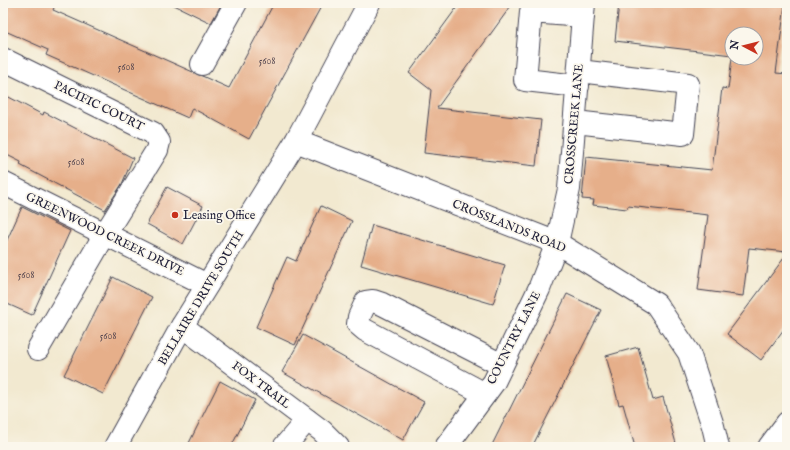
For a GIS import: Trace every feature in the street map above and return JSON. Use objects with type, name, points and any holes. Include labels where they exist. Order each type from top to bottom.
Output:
[{"type":"street","points":[[202,64],[236,3]]},
{"type":"street","name":"BELLAIRE DRIVE SOUTH","points":[[115,447],[182,326],[296,141],[369,3]]},
{"type":"street","points":[[575,122],[683,134],[688,84],[578,78],[525,80],[531,12],[584,10]]},
{"type":"street","name":"CROSSCREEK LANE","points":[[557,243],[569,190],[584,10]]},
{"type":"street","name":"PACIFIC COURT","points":[[3,59],[153,133],[159,142],[157,150],[105,234]]},
{"type":"street","name":"CROSSLANDS ROAD","points":[[296,141],[557,243],[656,304],[689,353],[713,426],[718,447]]},
{"type":"street","name":"GREENWOOD CREEK DRIVE","points":[[3,184],[207,285]]},
{"type":"street","points":[[38,349],[105,234]]},
{"type":"street","name":"COUNTRY LANE","points":[[446,447],[494,382],[539,289],[557,243]]},
{"type":"street","points":[[485,394],[365,330],[358,324],[358,318],[366,302],[373,301],[382,304],[502,365]]},
{"type":"street","name":"FOX TRAIL","points":[[182,326],[322,431],[338,447]]},
{"type":"street","points":[[284,447],[307,420]]},
{"type":"street","points":[[769,447],[787,423]]},
{"type":"building","points":[[3,3],[56,3],[53,10],[229,88],[274,3],[323,3],[249,139],[192,108],[188,118],[46,55],[48,50],[3,30]]},
{"type":"building","points":[[170,3],[222,3],[211,23]]},
{"type":"building","points":[[460,3],[513,3],[437,108],[541,120],[536,166],[424,153],[431,90],[409,73]]},
{"type":"building","points":[[619,3],[771,3],[785,5],[776,73],[787,74],[787,252],[749,248],[743,296],[698,290],[708,215],[628,206],[627,209],[593,205],[594,200],[582,199],[586,157],[712,170],[722,88],[728,89],[731,66],[764,66],[764,26],[724,26],[724,54],[615,41]]},
{"type":"building","points":[[3,94],[43,115],[44,112],[133,158],[122,184],[105,210],[20,165],[21,162],[3,153]]},
{"type":"building","name":"Leasing Office","points":[[167,187],[203,206],[183,244],[147,224]]},
{"type":"building","points":[[321,206],[352,221],[295,345],[256,327],[287,257],[296,261]]},
{"type":"building","points":[[22,207],[70,231],[32,315],[3,302],[3,249]]},
{"type":"building","points":[[372,225],[505,265],[493,304],[361,265]]},
{"type":"building","points":[[787,254],[787,325],[761,360],[727,334]]},
{"type":"building","points":[[113,277],[152,297],[103,394],[64,375]]},
{"type":"building","points":[[567,294],[601,310],[532,447],[491,447]]},
{"type":"building","points":[[303,335],[424,402],[403,440],[282,372]]},
{"type":"building","points":[[638,347],[653,400],[663,397],[677,447],[635,447],[623,404],[619,405],[606,356]]},
{"type":"building","points":[[220,381],[255,400],[231,447],[187,447]]},
{"type":"place","name":"Leasing Office","points":[[175,215]]}]
